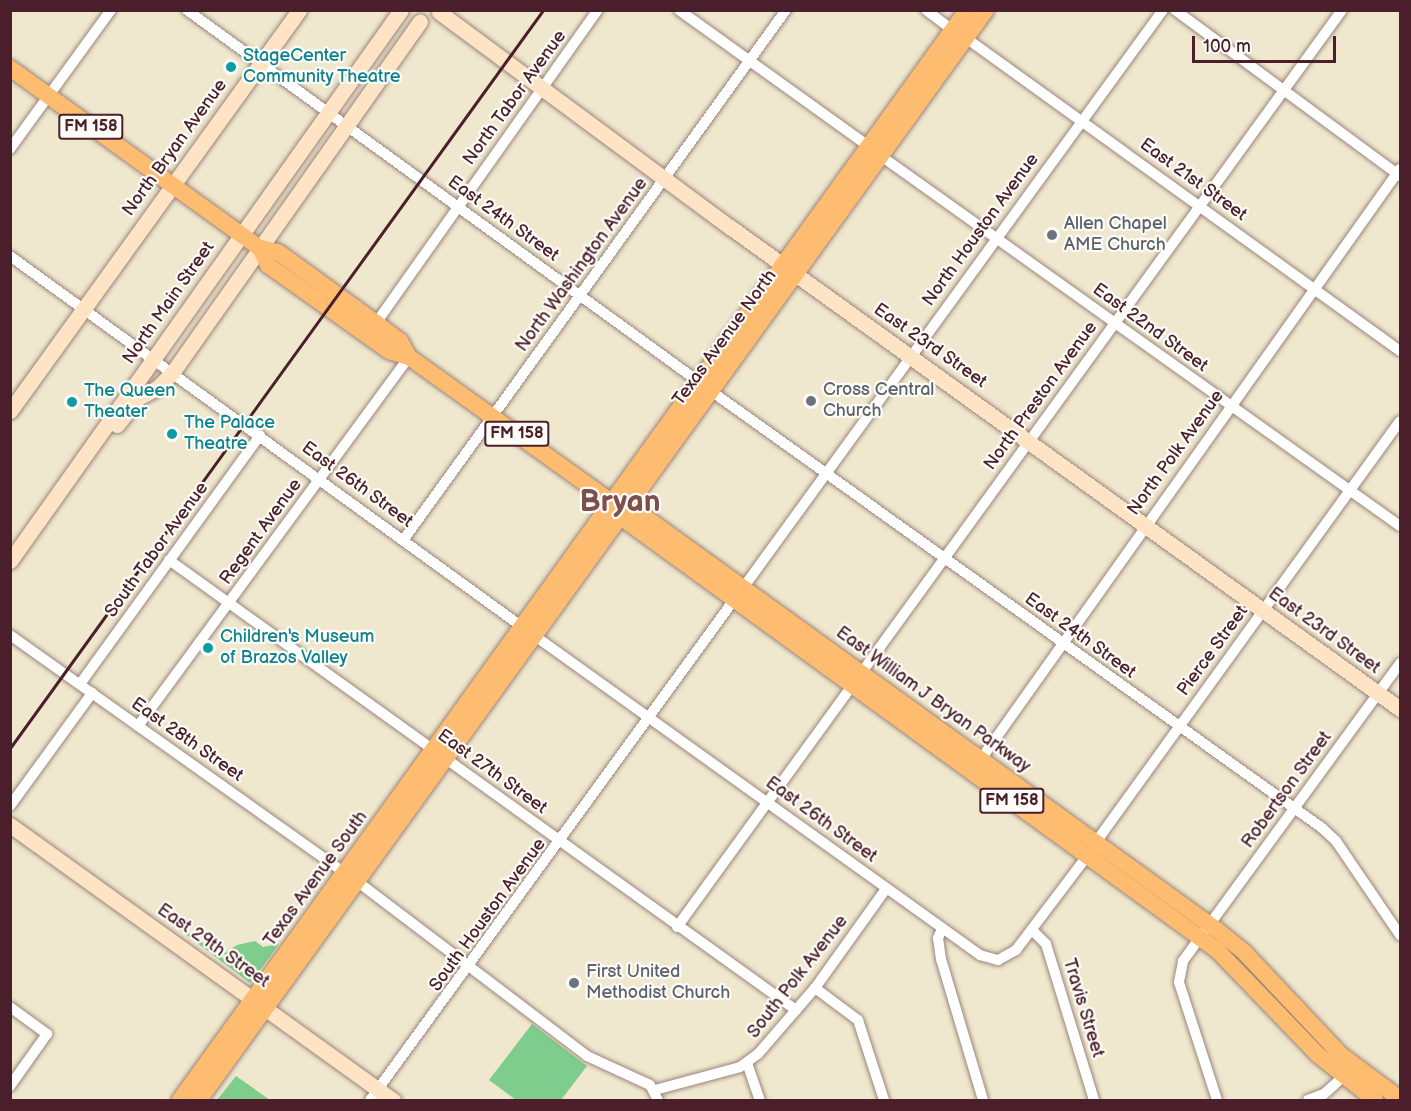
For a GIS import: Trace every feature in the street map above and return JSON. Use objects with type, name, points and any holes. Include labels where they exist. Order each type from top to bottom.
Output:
[{"type":"main road","name":"Texas Avenue North","points":[[959,34],[967,10]]},
{"type":"main road","name":"Texas Avenue North","points":[[490,684],[959,34],[986,10]]},
{"type":"main road","name":"FM 158","points":[[10,68],[260,248]]},
{"type":"main road","name":"East William J Bryan Parkway","points":[[260,248],[278,252],[376,323],[400,341],[409,357]]},
{"type":"main road","name":"East William J Bryan Parkway","points":[[260,248],[268,265],[389,351],[409,357],[618,506],[629,524],[738,594],[1203,930],[1245,953],[1341,1055],[1401,1099]]},
{"type":"main road","name":"East William J Bryan Parkway","points":[[856,678],[981,759],[1092,849]]},
{"type":"main road","name":"Texas Avenue South","points":[[180,1101],[358,882],[439,755],[490,684]]},
{"type":"main road","name":"Texas Avenue South","points":[[198,1101],[344,872],[439,755]]},
{"type":"main road","name":"East William J Bryan Parkway","points":[[1203,930],[1230,961],[1343,1077],[1376,1101]]},
{"type":"street","points":[[10,149],[111,10]]},
{"type":"street","name":"East 24th Street","points":[[187,10],[1336,841],[1401,935]]},
{"type":"street","name":"North Bryan Avenue","points":[[10,411],[299,10]]},
{"type":"street","name":"North Main Street","points":[[62,488],[401,10]]},
{"type":"street","points":[[406,10],[420,22]]},
{"type":"street","name":"North Tabor Avenue","points":[[376,323],[598,10]]},
{"type":"street","name":"East 22nd Street","points":[[679,10],[1401,526]]},
{"type":"street","name":"North Washington Avenue","points":[[404,539],[786,10]]},
{"type":"street","name":"East 21st Street","points":[[926,10],[1401,351]]},
{"type":"street","name":"North Houston Avenue","points":[[649,717],[1080,121],[1163,10]]},
{"type":"street","points":[[1174,10],[1399,172]]},
{"type":"street","name":"North Preston Avenue","points":[[677,927],[1342,10]]},
{"type":"street","points":[[10,561],[62,488],[76,477],[138,398],[172,373],[420,22],[430,20],[439,11]]},
{"type":"street","name":"East 23rd Street","points":[[439,11],[789,269],[1401,709]]},
{"type":"street","name":"North Polk Avenue","points":[[981,759],[1145,524],[1399,172]]},
{"type":"street","name":"East 26th Street","points":[[10,256],[942,929]]},
{"type":"street","name":"Regent Avenue","points":[[138,726],[409,357]]},
{"type":"street","name":"Pierce Street","points":[[942,929],[980,955],[998,960],[1016,950],[1092,849],[1262,610],[1401,421]]},
{"type":"street","name":"South Tabor Avenue","points":[[80,684],[260,435]]},
{"type":"street","name":"East 27th Street","points":[[169,560],[677,927],[796,1010]]},
{"type":"street","name":"East 28th Street","points":[[10,635],[344,872]]},
{"type":"street","name":"Robertson Street","points":[[1217,1101],[1179,982],[1183,961],[1203,930],[1401,663]]},
{"type":"street","points":[[10,806],[92,693]]},
{"type":"street","name":"South Houston Avenue","points":[[374,1095],[471,966],[649,717]]},
{"type":"street","name":"East 29th Street","points":[[12,828],[260,1004],[374,1095],[393,1101]]},
{"type":"street","points":[[358,882],[587,1056],[641,1080],[656,1095]]},
{"type":"street","name":"South Polk Avenue","points":[[656,1095],[747,1063],[815,988],[886,889]]},
{"type":"street","points":[[942,929],[938,938],[942,959],[983,1101]]},
{"type":"street","name":"Travis Street","points":[[1032,930],[1046,944],[1094,1101]]},
{"type":"street","points":[[815,988],[858,1020],[884,1101]]},
{"type":"street","points":[[10,1007],[47,1034],[10,1086]]},
{"type":"street","points":[[747,1063],[760,1101]]},
{"type":"street","points":[[1308,1101],[1324,1094],[1343,1077]]},
{"type":"green space","points":[[176,927],[189,933],[253,980],[250,983]]},
{"type":"green space","points":[[255,941],[263,947],[279,944],[255,977],[223,954],[237,945]]},
{"type":"green space","points":[[532,1024],[587,1066],[561,1100],[516,1100],[489,1080]]},
{"type":"green space","points":[[236,1076],[270,1100],[217,1100]]},
{"type":"railway","points":[[10,748],[543,10]]},
{"type":"place","name":"StageCenter Community Theatre","points":[[231,67]]},
{"type":"place","name":"Allen Chapel AME Church","points":[[1052,235]]},
{"type":"place","name":"Cross Central Church","points":[[811,401]]},
{"type":"place","name":"The Queen Theater","points":[[72,402]]},
{"type":"place","name":"The Palace Theatre","points":[[172,434]]},
{"type":"place","name":"Children's Museum of Brazos Valley","points":[[208,648]]},
{"type":"place","name":"First United Methodist Church","points":[[574,983]]},
{"type":"district","name":"Bryan","points":[[620,502]]}]
